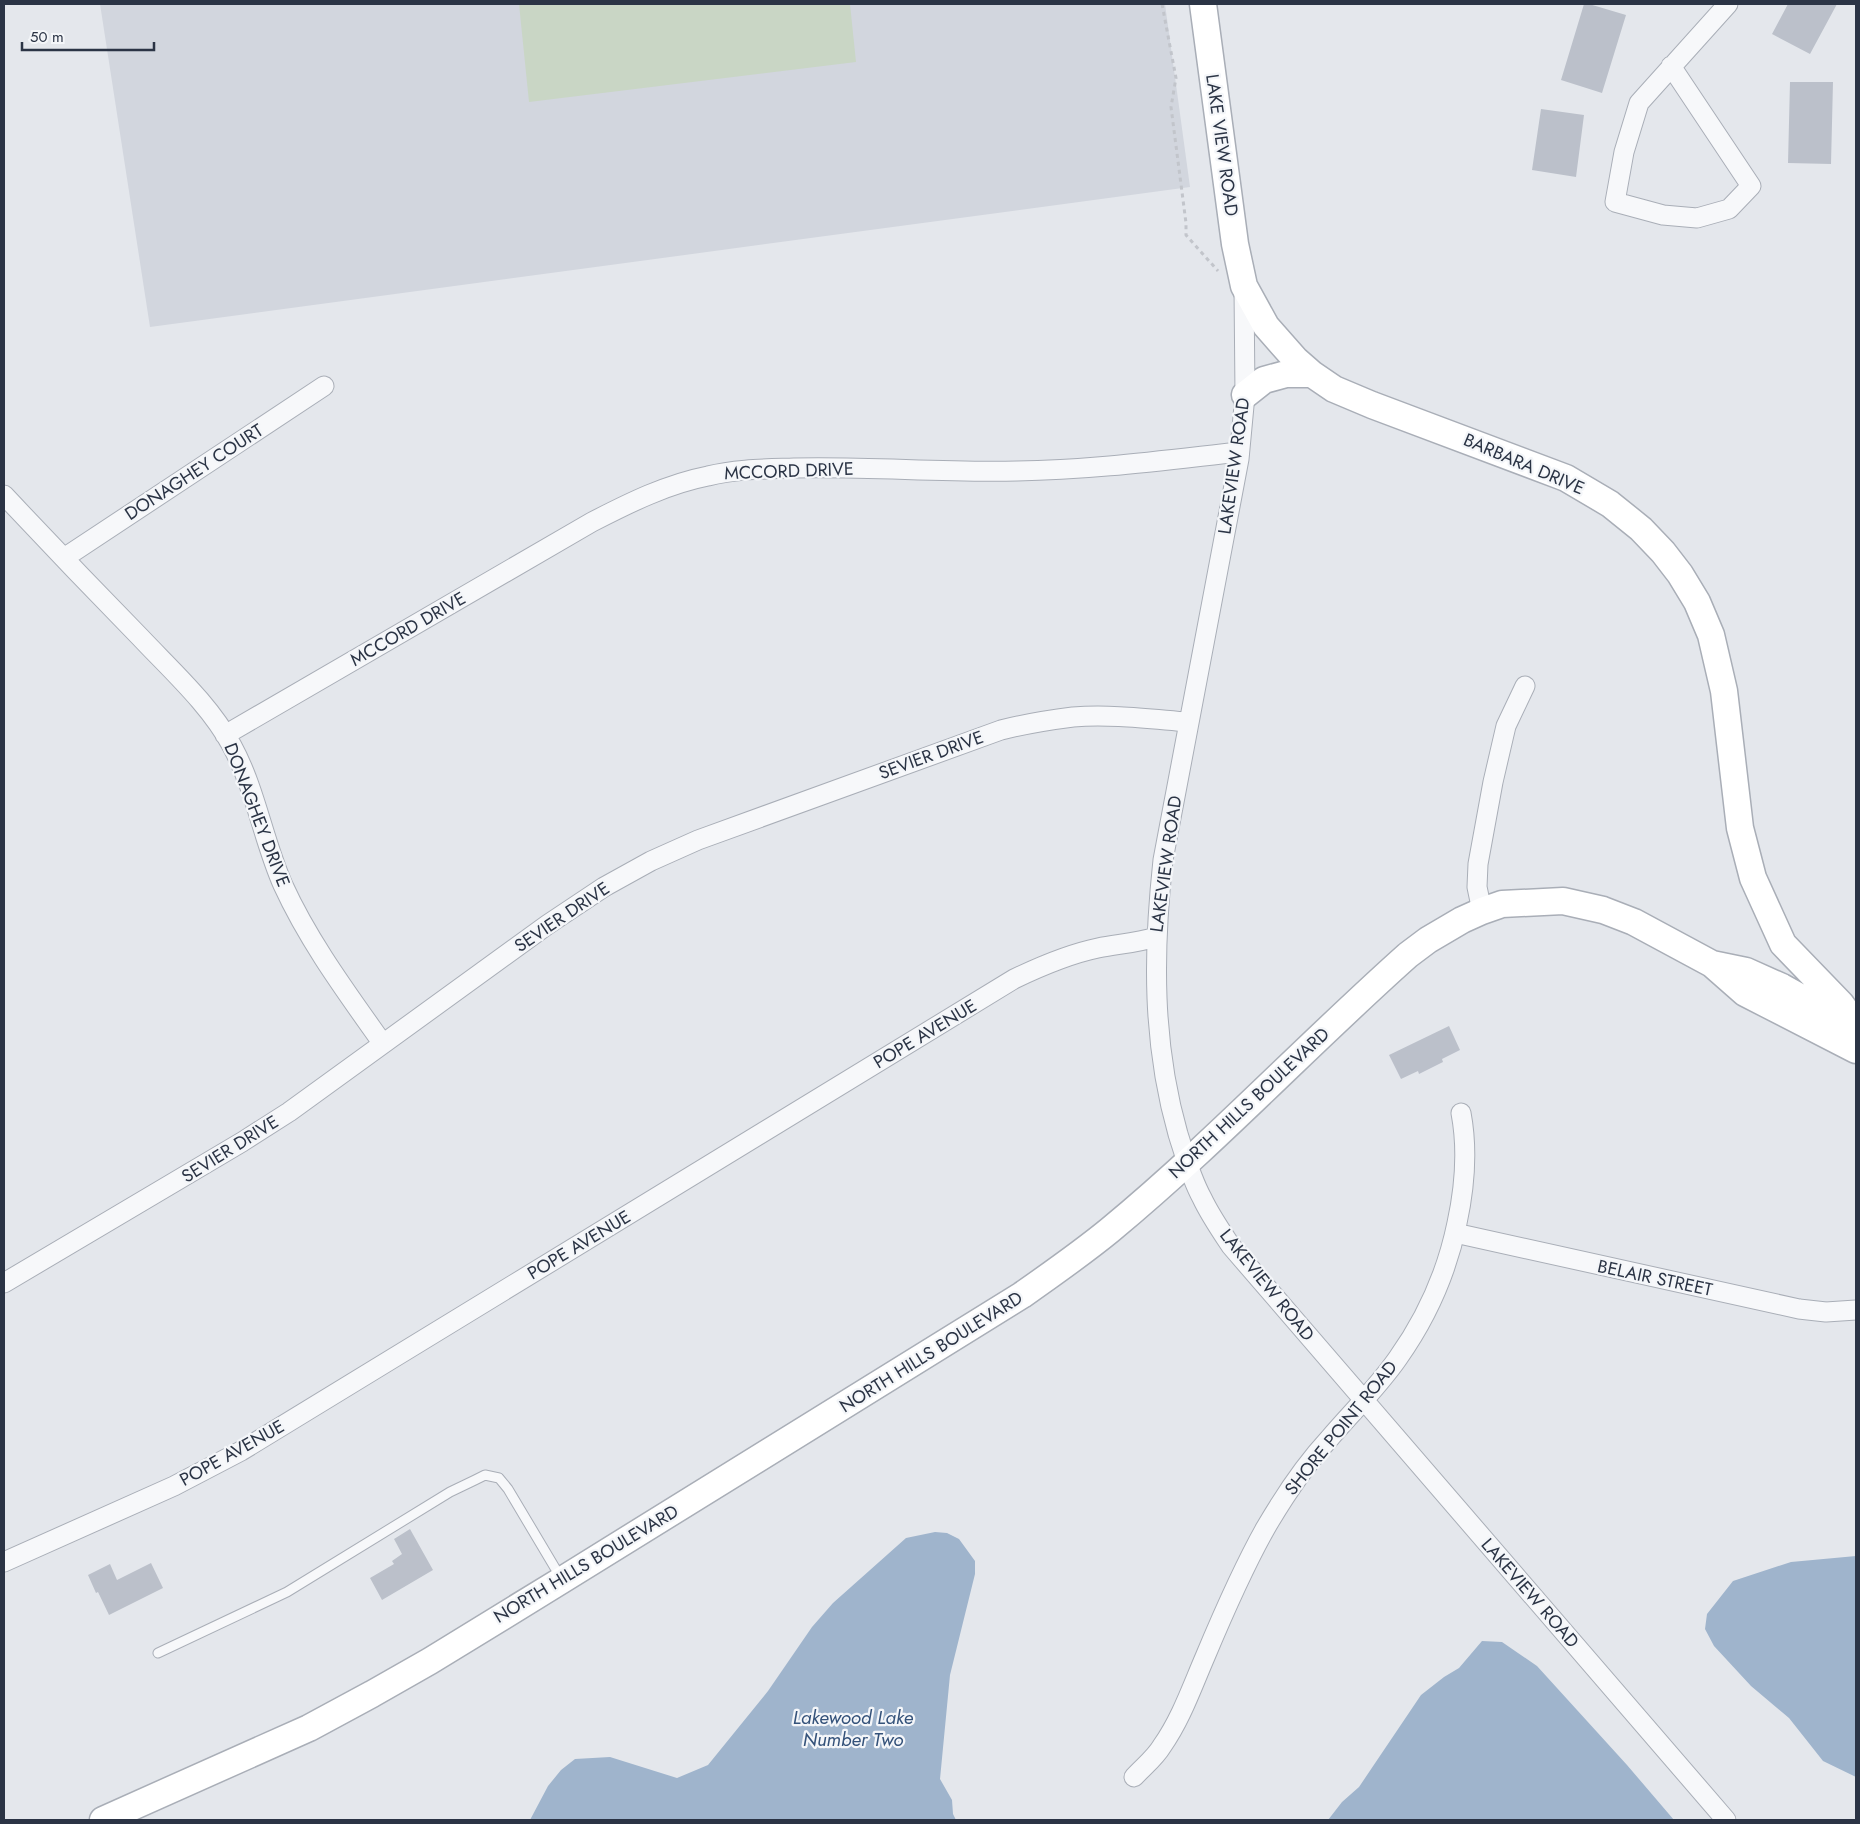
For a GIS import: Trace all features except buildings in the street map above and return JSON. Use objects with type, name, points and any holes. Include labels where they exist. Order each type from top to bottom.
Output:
[{"type":"street","name":"LAKE VIEW ROAD","points":[[1203,4],[1235,244],[1244,286]]},
{"type":"street","points":[[1671,66],[1751,186],[1729,209],[1697,218],[1663,215],[1615,202],[1624,152],[1639,103],[1671,66],[1728,4]]},
{"type":"street","name":"BARBARA DRIVE","points":[[1244,286],[1266,326],[1296,360],[1334,389],[1566,478],[1610,504],[1641,529],[1663,552],[1680,574],[1697,602],[1711,635],[1724,691],[1740,828],[1753,878],[1783,944]]},
{"type":"street","name":"LAKEVIEW ROAD","points":[[1244,286],[1245,395],[1239,452],[1162,860],[1156,937],[1155,958],[1159,1032],[1168,1099],[1186,1162],[1201,1197],[1232,1246],[1726,1820]]},
{"type":"street","points":[[1245,395],[1264,380],[1286,374],[1312,374]]},
{"type":"street","name":"DONAGHEY COURT","points":[[64,558],[324,386]]},
{"type":"street","name":"MCCORD DRIVE","points":[[225,734],[592,522],[659,490],[707,476],[743,470],[828,467],[1016,471],[1075,469],[1239,452]]},
{"type":"street","name":"DONAGHEY DRIVE","points":[[4,495],[169,667],[209,712],[225,734],[242,767],[282,883],[298,917],[323,958],[383,1044]]},
{"type":"street","points":[[1482,911],[1477,887],[1478,864],[1493,782],[1506,726],[1525,686]]},
{"type":"street","name":"SEVIER DRIVE","points":[[4,1283],[242,1142],[289,1112],[547,925],[604,887],[651,861],[698,840],[1001,730],[1030,723],[1074,717],[1130,717],[1188,722]]},
{"type":"street","name":"NORTH HILLS BOULEVARD","points":[[103,1820],[309,1728],[430,1661],[1022,1296],[1111,1229],[1186,1162],[1408,955],[1428,940],[1462,920],[1482,911],[1502,904],[1563,902],[1595,909],[1634,922],[1712,964],[1745,993],[1856,1050]]},
{"type":"street","name":"POPE AVENUE","points":[[4,1562],[174,1486],[241,1451],[1014,979],[1049,963],[1090,950],[1156,937]]},
{"type":"street","points":[[1782,987],[1783,944]]},
{"type":"street","points":[[1783,944],[1841,1004],[1856,1027]]},
{"type":"street","name":"NORTH HILLS BOULEVARD","points":[[1712,964],[1746,971],[1782,987],[1856,1027]]},
{"type":"street","name":"SHORE POINT ROAD","points":[[1134,1777],[1162,1748],[1181,1715],[1235,1589],[1274,1513],[1320,1449],[1398,1359],[1432,1303],[1444,1272],[1461,1205],[1465,1163],[1465,1134],[1460,1113]]},
{"type":"street","name":"BELAIR STREET","points":[[1455,1233],[1799,1309],[1826,1312],[1856,1310]]},
{"type":"lane","points":[[158,1653],[287,1592],[450,1492],[485,1475],[499,1478],[508,1489],[562,1580]]},
{"type":"path","points":[[1162,4],[1176,78],[1171,107],[1186,235],[1221,274],[1244,286]]},
{"type":"shaded area","points":[[100,4],[1165,4],[1190,187],[150,327]]},
{"type":"green space","points":[[519,4],[850,4],[856,62],[529,102]]},
{"type":"water","name":"Lakewood Lake Number Two","points":[[935,1532],[947,1533],[959,1539],[975,1561],[975,1574],[950,1675],[940,1779],[952,1800],[953,1814],[956,1820],[530,1820],[548,1786],[561,1770],[575,1759],[610,1757],[677,1778],[708,1765],[768,1691],[812,1627],[833,1603],[906,1538]]},
{"type":"water","points":[[1856,1556],[1856,1777],[1823,1761],[1789,1718],[1751,1686],[1714,1646],[1705,1629],[1707,1614],[1733,1581],[1791,1562]]},
{"type":"water","points":[[1482,1641],[1502,1642],[1537,1666],[1674,1820],[1328,1820],[1342,1802],[1359,1787],[1421,1695],[1459,1668]]}]
